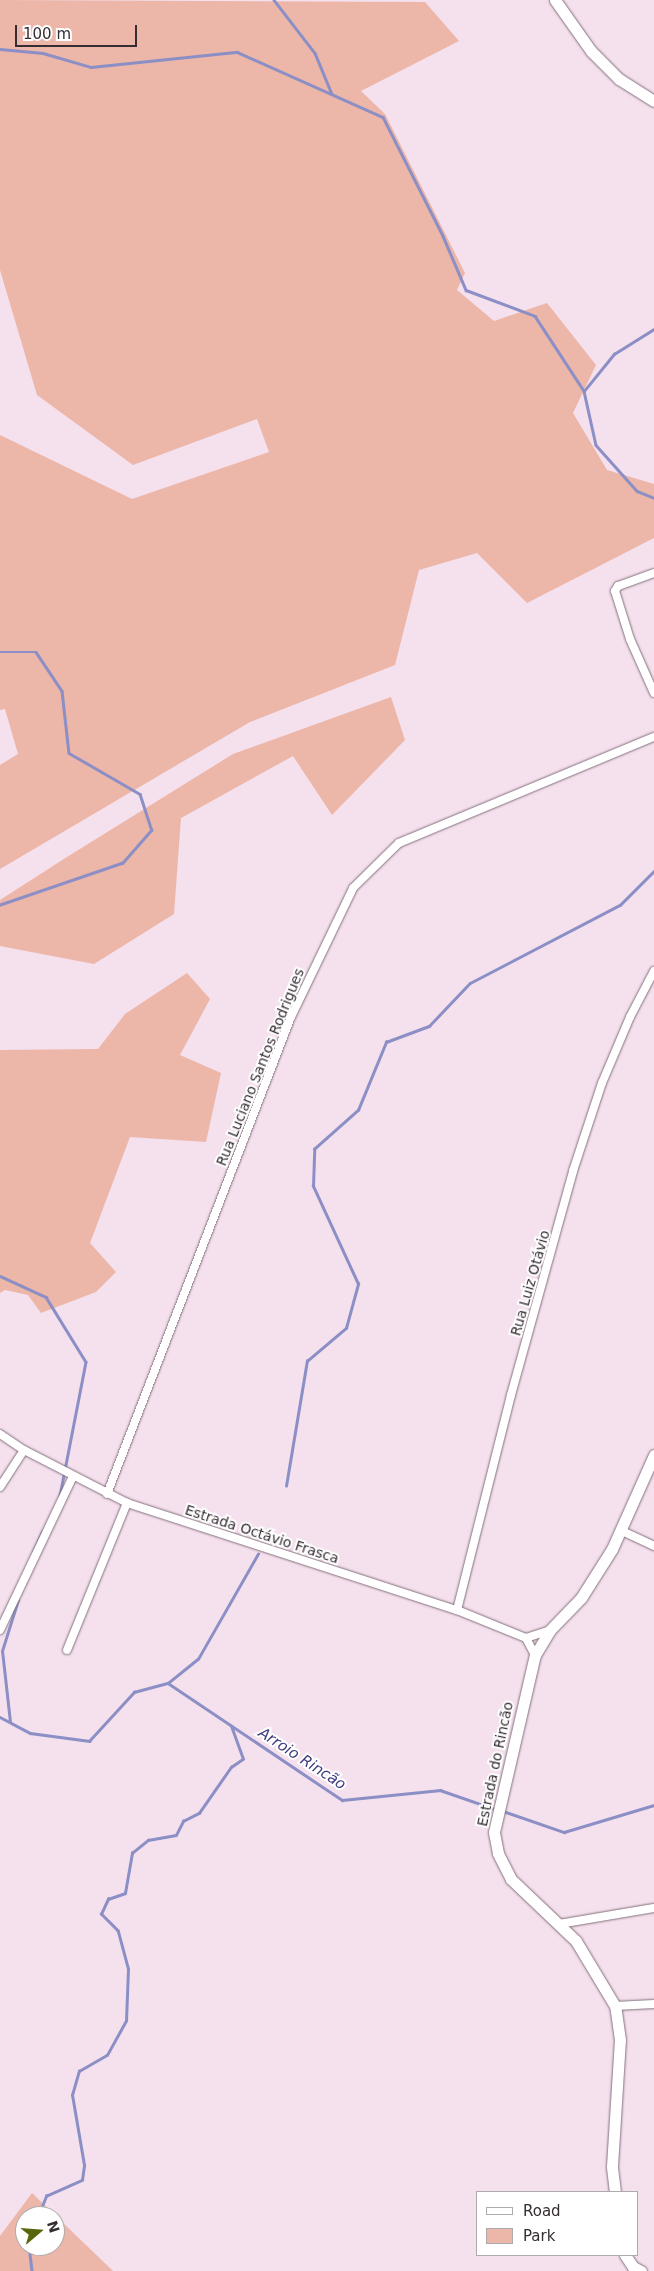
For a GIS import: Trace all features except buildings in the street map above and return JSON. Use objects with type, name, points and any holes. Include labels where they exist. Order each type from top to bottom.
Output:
[{"type":"street","points":[[555,0],[591,51],[619,79],[654,101]]},
{"type":"street","points":[[654,573],[618,586],[615,591],[630,639],[654,693]]},
{"type":"street","name":"Rua Luciano Santos Rodrigues","points":[[107,1494],[291,1017],[353,888],[399,843],[654,737]]},
{"type":"street","name":"Rua Luiz Otávio","points":[[457,1610],[511,1395],[573,1171],[602,1083],[630,1017],[654,972]]},
{"type":"street","name":"Estrada Octávio Frasca","points":[[0,1434],[24,1450],[107,1494],[127,1502],[457,1610],[526,1638]]},
{"type":"street","points":[[0,1487],[24,1450]]},
{"type":"street","name":"Estrada do Rincão","points":[[614,2191],[612,2166],[620,2040],[615,2006],[576,1941],[511,1879],[498,1853],[494,1832],[535,1656],[550,1630],[581,1598],[620,1530],[654,1456]]},
{"type":"street","points":[[0,1630],[73,1476]]},
{"type":"street","points":[[67,1650],[127,1502]]},
{"type":"street","points":[[620,1530],[654,1546]]},
{"type":"street","points":[[535,1656],[526,1638],[550,1630]]},
{"type":"street","points":[[559,1924],[654,1908]]},
{"type":"street","points":[[615,2006],[654,2004]]},
{"type":"street","points":[[626,2256],[633,2266],[642,2271]]},
{"type":"green space","points":[[0,0],[425,2],[459,41],[361,91],[385,114],[465,273],[457,290],[494,321],[547,303],[596,365],[573,413],[607,470],[654,484],[654,538],[527,603],[477,553],[419,570],[395,665],[250,722],[0,869],[0,765],[18,754],[5,709],[0,710],[0,435],[132,499],[269,452],[257,419],[133,465],[37,395],[0,270]]},
{"type":"green space","points":[[391,697],[405,740],[332,815],[293,756],[181,818],[174,914],[94,964],[0,946],[0,900],[67,857],[233,754]]},
{"type":"green space","points":[[187,973],[210,999],[180,1055],[221,1073],[206,1142],[130,1137],[90,1243],[116,1272],[96,1292],[41,1313],[28,1295],[5,1290],[0,1293],[0,1050],[98,1049],[125,1014]]},
{"type":"green space","points":[[32,2193],[46,2206],[22,2206]]},
{"type":"green space","points":[[15,2216],[15,2256],[65,2256],[65,2225],[113,2271],[0,2271],[0,2236]]},
{"type":"waterway","points":[[274,0],[315,53],[332,94]]},
{"type":"waterway","points":[[0,49],[43,53],[91,67],[237,52],[383,117],[443,236],[466,290],[535,316],[584,391],[596,445],[637,491],[654,498]]},
{"type":"waterway","points":[[584,391],[614,354],[654,329]]},
{"type":"waterway","points":[[0,652],[36,652],[62,691],[69,753],[140,794],[152,830],[123,863],[0,905]]},
{"type":"waterway","points":[[286,1486],[307,1361],[346,1328],[358,1284],[313,1186],[314,1149],[358,1110],[386,1042],[429,1026],[470,983],[620,905],[654,871]]},
{"type":"waterway","points":[[0,1276],[46,1297],[86,1362],[60,1496]]},
{"type":"waterway","points":[[33,1552],[42,1532]]},
{"type":"waterway","points":[[168,1683],[198,1659],[258,1554]]},
{"type":"waterway","points":[[10,1722],[2,1651],[18,1600]]},
{"type":"waterway","name":"Arroio Rincão","points":[[0,1717],[30,1733],[89,1741],[134,1692],[168,1683],[342,1800],[440,1790],[495,1809]]},
{"type":"waterway","points":[[42,2206],[46,2196],[82,2180],[84,2165],[72,2095],[79,2071],[107,2055],[126,2021],[128,1969],[118,1931],[101,1914],[108,1899],[125,1893],[132,1853],[148,1840],[176,1835],[183,1821],[199,1813],[231,1767],[243,1759],[231,1726]]},
{"type":"waterway","name":"Arroio Rincão","points":[[503,1811],[564,1832],[654,1805]]},
{"type":"waterway","points":[[30,2256],[32,2271]]}]
